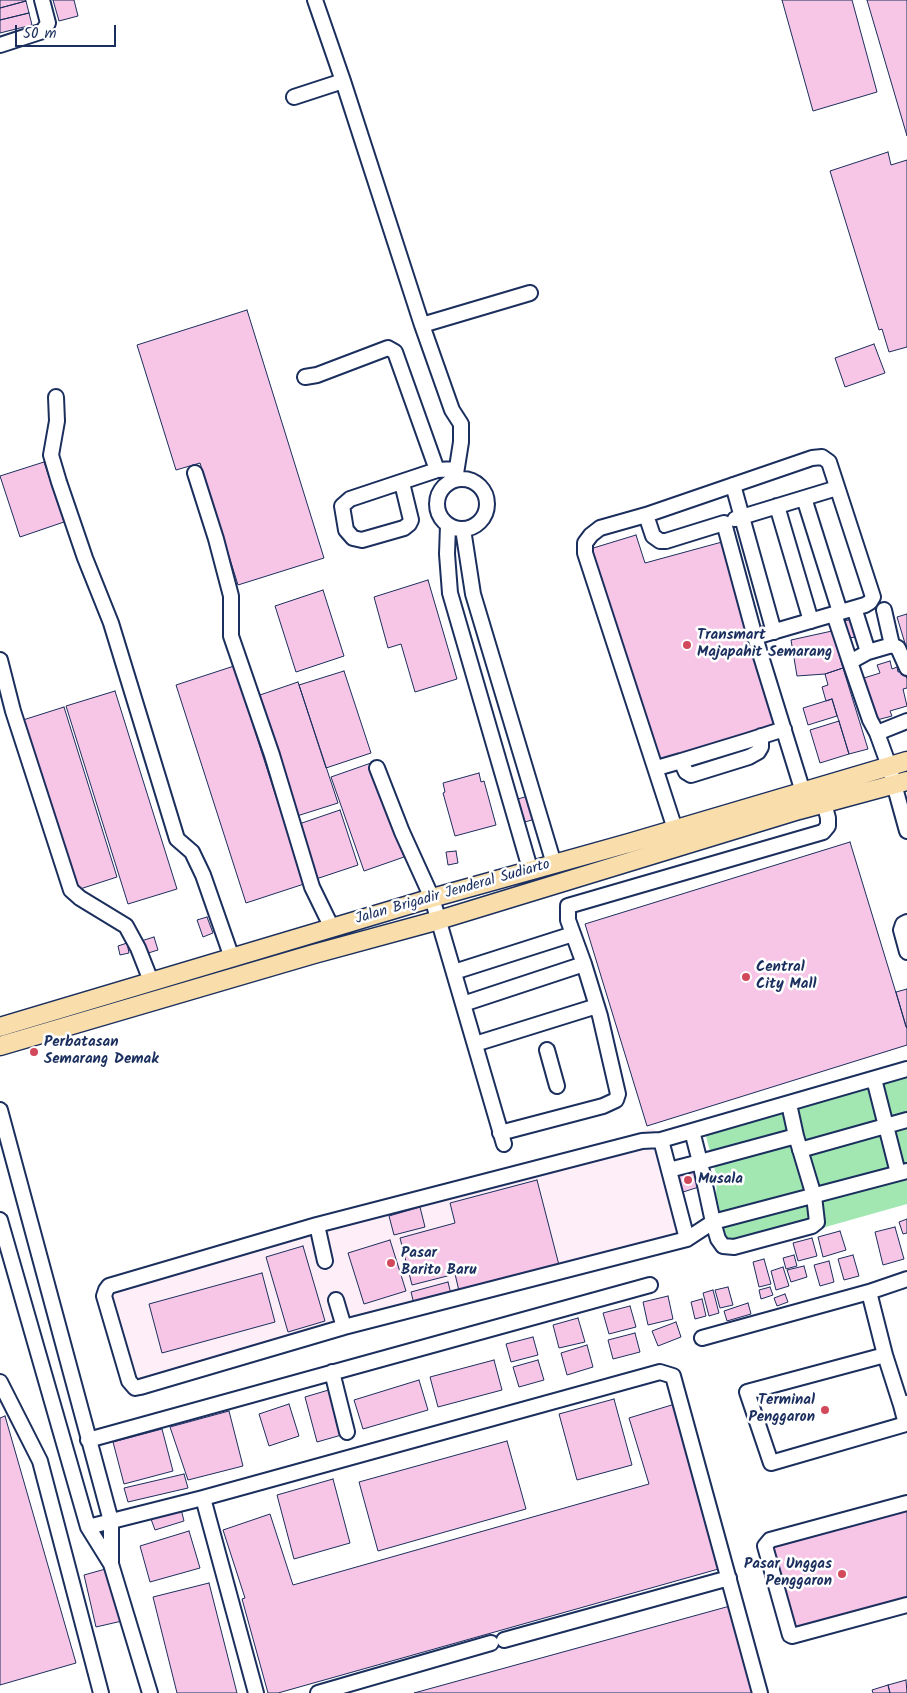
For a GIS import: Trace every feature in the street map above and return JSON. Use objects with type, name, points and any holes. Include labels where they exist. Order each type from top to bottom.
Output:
[{"type":"main road","name":"Jalan Brigadir Jenderal Sudiarto","points":[[0,1027],[432,898],[530,872],[902,763]]},
{"type":"main road","name":"Jalan Brigadir Jenderal Sudiarto","points":[[0,1046],[439,920],[824,803],[901,783]]},
{"type":"street","points":[[0,45],[43,31],[48,23],[42,0]]},
{"type":"street","points":[[315,0],[344,81],[422,325],[452,410],[461,424],[461,442],[456,474],[442,489],[438,501],[440,514],[448,525],[447,554],[450,592],[530,872]]},
{"type":"street","points":[[294,98],[344,81]]},
{"type":"street","points":[[422,325],[530,293]]},
{"type":"street","points":[[305,377],[317,375],[388,348],[395,352],[437,470]]},
{"type":"street","points":[[56,397],[57,421],[51,456],[59,482],[111,623],[177,839],[192,852],[203,875],[232,958]]},
{"type":"street","points":[[675,829],[657,768],[585,553],[585,543],[600,528],[646,515],[812,458],[822,457],[829,462],[873,597],[865,605],[838,616],[811,621],[755,637]]},
{"type":"street","points":[[402,483],[410,520],[409,524],[404,528],[362,540],[353,538],[346,530],[342,506],[350,500],[437,470],[456,474],[463,479],[471,480],[485,494],[487,503],[486,512],[473,527],[463,529],[448,525]]},
{"type":"street","points":[[195,473],[216,539],[231,596],[231,636],[272,755],[312,887],[332,928]]},
{"type":"street","points":[[733,485],[774,632]]},
{"type":"street","points":[[646,515],[653,536],[660,541],[666,541],[838,488]]},
{"type":"street","points":[[804,498],[850,662],[870,720],[877,732],[902,763],[901,783],[907,830]]},
{"type":"street","points":[[778,506],[811,621]]},
{"type":"street","points":[[724,523],[755,637],[802,792]]},
{"type":"street","points":[[463,529],[473,594],[554,864]]},
{"type":"street","points":[[884,610],[892,645]]},
{"type":"street","points":[[856,614],[868,652]]},
{"type":"street","points":[[850,662],[868,652],[892,645],[898,648],[907,668]]},
{"type":"street","points":[[0,660],[13,711],[71,890],[80,898],[126,926],[138,948],[151,981]]},
{"type":"street","points":[[877,732],[907,721]]},
{"type":"street","points":[[657,768],[681,761],[686,772],[690,775],[749,757],[758,752],[761,747],[761,736],[784,729]]},
{"type":"street","points":[[377,768],[402,832],[432,898],[502,1139],[603,1106],[616,1100],[618,1094],[597,1006],[568,920],[568,906],[823,832],[828,826],[824,803]]},
{"type":"street","points":[[907,922],[903,924],[901,930],[907,952]]},
{"type":"street","points":[[454,972],[573,934]]},
{"type":"street","points":[[464,1004],[584,964]]},
{"type":"street","points":[[475,1044],[597,1006]]},
{"type":"street","points":[[547,1050],[557,1086]]},
{"type":"street","points":[[874,1079],[885,1125],[902,1172],[713,1222],[687,1239],[344,1327],[140,1387],[134,1388],[128,1381],[104,1296],[109,1286],[317,1225],[642,1141],[661,1140],[907,1069]]},
{"type":"street","points":[[692,1131],[718,1239],[723,1246],[734,1247],[817,1222],[814,1196],[796,1136],[789,1104]]},
{"type":"street","points":[[0,1110],[111,1521],[111,1564]]},
{"type":"street","points":[[800,1150],[907,1120]]},
{"type":"street","points":[[668,1170],[796,1136]]},
{"type":"street","points":[[661,1140],[687,1239]]},
{"type":"street","points":[[0,1220],[88,1527],[111,1564],[150,1693]]},
{"type":"street","points":[[317,1225],[325,1261]]},
{"type":"street","points":[[702,1338],[869,1292],[907,1279]]},
{"type":"street","points":[[88,1440],[650,1285]]},
{"type":"street","points":[[869,1292],[885,1355],[904,1404],[906,1424],[771,1463],[747,1392],[885,1355]]},
{"type":"street","points":[[336,1300],[344,1327]]},
{"type":"street","points":[[332,1372],[347,1432]]},
{"type":"street","points":[[88,1527],[203,1498],[660,1372],[673,1376],[760,1693]]},
{"type":"street","points":[[0,1382],[40,1461],[101,1693]]},
{"type":"street","points":[[203,1498],[256,1693]]},
{"type":"street","points":[[907,1503],[770,1540],[765,1546],[792,1636],[907,1605]]},
{"type":"street","points":[[318,1693],[728,1578]]},
{"type":"shaded area","name":"Pasar Barito Baru","points":[[654,1128],[684,1235],[129,1397],[98,1290]]},
{"type":"green space","points":[[907,1065],[907,1204],[730,1254],[716,1195],[717,1178],[703,1125]]},
{"type":"building","points":[[0,0],[25,0],[26,1],[0,8]]},
{"type":"building","points":[[53,0],[74,0],[78,16],[59,21]]},
{"type":"building","points":[[782,0],[852,0],[877,92],[813,111]]},
{"type":"building","points":[[867,0],[907,0],[907,136]]},
{"type":"building","points":[[26,1],[29,13],[0,20],[0,8]]},
{"type":"building","points":[[29,13],[32,25],[0,33],[0,20]]},
{"type":"building","points":[[888,152],[891,165],[907,160],[907,347],[889,352],[882,329],[879,330],[830,171]]},
{"type":"building","points":[[247,310],[324,558],[238,585],[200,463],[176,470],[137,345]]},
{"type":"building","points":[[874,344],[885,373],[845,387],[835,358]]},
{"type":"building","points":[[44,462],[64,522],[20,537],[0,476]]},
{"type":"building","name":"Transmart Majapahit Semarang","points":[[636,535],[645,563],[722,542],[780,727],[656,761],[590,549]]},
{"type":"building","points":[[428,580],[457,679],[415,692],[401,644],[388,648],[374,597]]},
{"type":"building","points":[[323,590],[344,656],[296,672],[275,606]]},
{"type":"building","points":[[907,614],[907,650],[897,617]]},
{"type":"building","points":[[855,619],[857,637],[847,638],[843,621]]},
{"type":"building","points":[[832,631],[843,668],[825,674],[797,676],[791,640]]},
{"type":"building","points":[[890,661],[892,669],[897,667],[898,672],[904,671],[907,679],[907,688],[903,689],[907,706],[890,711],[892,716],[877,720],[864,678],[880,673],[877,665]]},
{"type":"building","points":[[234,666],[304,884],[246,903],[176,685]]},
{"type":"building","points":[[843,668],[868,749],[849,754],[832,699],[826,701],[822,687],[828,685],[825,674]]},
{"type":"building","points":[[344,671],[371,753],[326,768],[299,685]]},
{"type":"building","points":[[298,682],[338,803],[297,816],[257,696]]},
{"type":"building","points":[[115,691],[177,889],[128,904],[66,706]]},
{"type":"building","points":[[832,699],[837,716],[808,725],[803,708]]},
{"type":"building","points":[[64,707],[117,877],[77,890],[23,720]]},
{"type":"building","points":[[839,721],[849,754],[820,763],[810,730]]},
{"type":"building","points":[[371,763],[404,857],[364,871],[331,777]]},
{"type":"building","points":[[479,773],[481,782],[484,781],[496,825],[455,836],[443,793],[445,792],[443,783]]},
{"type":"building","points":[[528,796],[535,819],[525,822],[518,799]]},
{"type":"building","points":[[340,810],[358,865],[316,879],[299,824]]},
{"type":"building","name":"Central City Mall","points":[[850,842],[907,1029],[907,1045],[647,1126],[585,924]]},
{"type":"building","points":[[456,851],[458,863],[448,865],[446,852]]},
{"type":"building","points":[[207,917],[213,933],[203,937],[197,920]]},
{"type":"building","points":[[154,937],[158,950],[145,954],[141,941]]},
{"type":"building","points":[[127,943],[129,953],[120,955],[118,946]]},
{"type":"building","points":[[907,989],[907,1027],[906,1027],[896,992]]},
{"type":"building","name":"Musala","points":[[697,1167],[702,1186],[680,1193],[674,1174]]},
{"type":"building","points":[[537,1180],[560,1269],[460,1295],[455,1274],[412,1285],[400,1238],[455,1223],[450,1203]]},
{"type":"building","points":[[420,1207],[425,1227],[394,1235],[389,1216]]},
{"type":"building","points":[[907,1219],[907,1233],[903,1234],[899,1222]]},
{"type":"building","points":[[895,1227],[904,1259],[883,1265],[875,1232]]},
{"type":"building","points":[[840,1231],[846,1250],[823,1257],[818,1237]]},
{"type":"building","points":[[812,1238],[817,1256],[798,1261],[793,1243]]},
{"type":"building","points":[[390,1240],[406,1291],[364,1304],[348,1253]]},
{"type":"building","points":[[303,1246],[325,1321],[288,1332],[266,1257]]},
{"type":"building","points":[[794,1255],[797,1266],[786,1269],[783,1258]]},
{"type":"building","points":[[853,1255],[859,1276],[844,1280],[838,1259]]},
{"type":"building","points":[[764,1259],[771,1284],[759,1287],[753,1262]]},
{"type":"building","points":[[829,1261],[834,1282],[820,1286],[814,1265]]},
{"type":"building","points":[[804,1266],[807,1277],[791,1282],[787,1270]]},
{"type":"building","points":[[783,1267],[789,1286],[776,1290],[771,1271]]},
{"type":"building","points":[[262,1273],[275,1322],[162,1353],[149,1304]]},
{"type":"building","points":[[448,1282],[452,1298],[415,1308],[411,1292]]},
{"type":"building","points":[[728,1287],[733,1305],[720,1308],[715,1290]]},
{"type":"building","points":[[770,1287],[773,1295],[761,1299],[759,1290]]},
{"type":"building","points":[[713,1290],[719,1313],[709,1316],[703,1293]]},
{"type":"building","points":[[785,1294],[788,1302],[777,1306],[774,1298]]},
{"type":"building","points":[[668,1296],[673,1319],[648,1325],[643,1302]]},
{"type":"building","points":[[702,1299],[706,1316],[695,1319],[691,1302]]},
{"type":"building","points":[[748,1303],[751,1314],[727,1321],[724,1311]]},
{"type":"building","points":[[630,1306],[636,1327],[609,1334],[603,1313]]},
{"type":"building","points":[[578,1318],[585,1342],[559,1348],[553,1325]]},
{"type":"building","points":[[676,1322],[681,1337],[658,1346],[652,1331]]},
{"type":"building","points":[[635,1333],[640,1352],[613,1359],[608,1340]]},
{"type":"building","points":[[533,1337],[538,1355],[511,1362],[506,1344]]},
{"type":"building","points":[[587,1345],[593,1367],[567,1375],[561,1353]]},
{"type":"building","points":[[494,1360],[502,1390],[438,1407],[430,1377]]},
{"type":"building","points":[[538,1360],[544,1380],[519,1387],[513,1367]]},
{"type":"building","points":[[419,1380],[428,1410],[363,1429],[354,1400]]},
{"type":"building","points":[[332,1389],[345,1434],[317,1442],[305,1397]]},
{"type":"building","points":[[614,1399],[632,1465],[577,1480],[559,1414]]},
{"type":"building","points":[[289,1404],[299,1436],[269,1446],[259,1414]]},
{"type":"building","points":[[675,1404],[722,1568],[278,1693],[268,1693],[242,1599],[245,1598],[223,1530],[270,1514],[293,1585],[649,1484],[629,1418]]},
{"type":"building","points":[[229,1411],[243,1466],[188,1480],[170,1427]]},
{"type":"building","points":[[5,1416],[76,1663],[0,1685],[0,1418]]},
{"type":"building","points":[[162,1429],[173,1471],[124,1484],[113,1442]]},
{"type":"building","points":[[507,1441],[526,1509],[378,1551],[359,1482]]},
{"type":"building","points":[[184,1474],[188,1488],[128,1502],[124,1488]]},
{"type":"building","points":[[333,1479],[350,1543],[294,1559],[277,1495]]},
{"type":"building","name":"Pasar Unggas Penggaron","points":[[907,1507],[907,1602],[792,1633],[768,1545]]},
{"type":"building","points":[[181,1509],[184,1521],[155,1530],[151,1519]]},
{"type":"building","points":[[189,1531],[200,1568],[150,1582],[140,1546]]},
{"type":"building","points":[[109,1568],[122,1621],[96,1627],[84,1575]]},
{"type":"building","points":[[209,1583],[237,1693],[177,1693],[153,1597]]},
{"type":"building","points":[[730,1606],[753,1693],[414,1693]]},
{"type":"building","points":[[906,1680],[907,1693],[890,1693],[888,1685]]},
{"type":"building","points":[[888,1685],[890,1693],[873,1693],[872,1690]]},
{"type":"place","name":"Transmart Majapahit Semarang","points":[[687,645]]},
{"type":"place","name":"Central City Mall","points":[[746,977]]},
{"type":"place","name":"Perbatasan Semarang Demak","points":[[34,1052]]},
{"type":"place","name":"Musala","points":[[688,1180]]},
{"type":"place","name":"Pasar Barito Baru","points":[[391,1263]]},
{"type":"place","name":"Terminal Penggaron","points":[[825,1410]]},
{"type":"place","name":"Pasar Unggas Penggaron","points":[[842,1574]]}]
